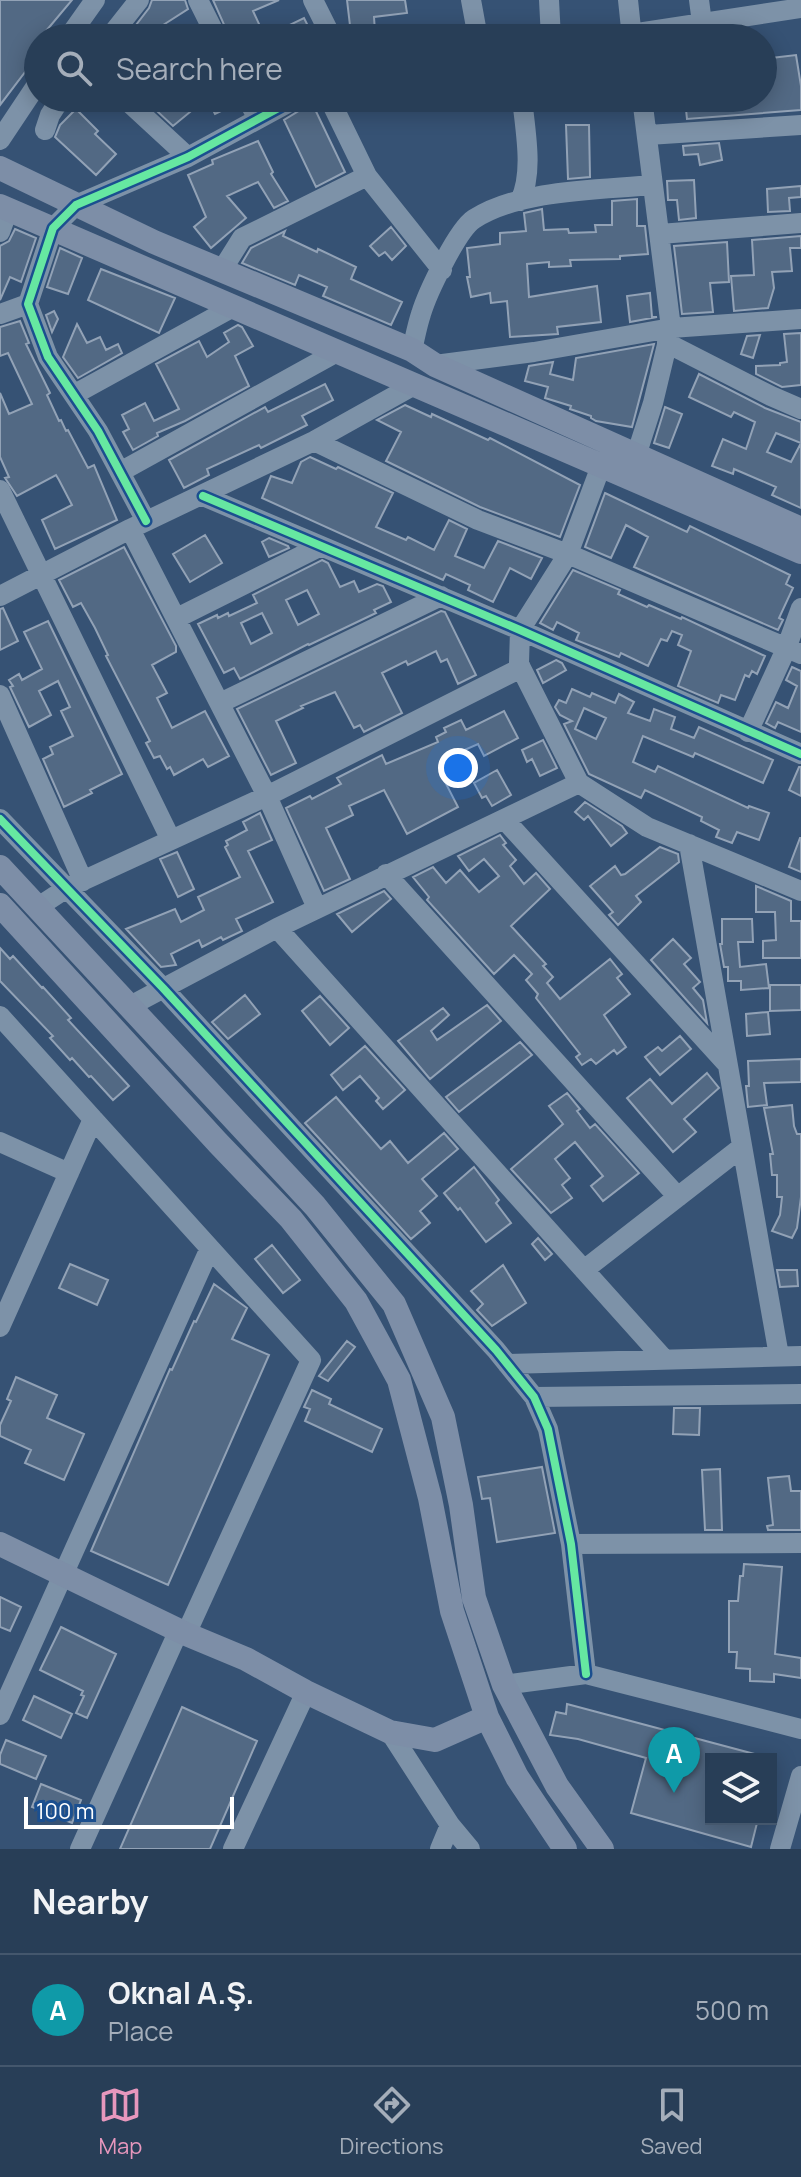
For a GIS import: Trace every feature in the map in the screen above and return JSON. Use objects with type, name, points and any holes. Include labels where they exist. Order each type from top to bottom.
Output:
[{"type":"main road","points":[[0,168],[222,270],[412,350],[435,365],[801,529]]},
{"type":"main road","points":[[3,216],[53,228],[801,552]]},
{"type":"main road","points":[[0,867],[315,1206],[394,1304],[443,1417],[461,1505],[474,1598],[504,1685],[557,1786],[602,1849]]},
{"type":"main road","points":[[0,905],[207,1132],[291,1219],[356,1301],[399,1380],[430,1498],[452,1611],[487,1717],[517,1777],[565,1849]]},
{"type":"main road","points":[[0,1544],[182,1632],[246,1659],[390,1732],[435,1740],[487,1717]]},
{"type":"street","points":[[78,24],[95,0]]},
{"type":"street","points":[[120,24],[139,0]]},
{"type":"street","points":[[198,0],[210,24]]},
{"type":"street","points":[[313,0],[325,24]]},
{"type":"street","points":[[471,0],[475,24]]},
{"type":"street","points":[[549,0],[550,24]]},
{"type":"street","points":[[628,0],[630,24]]},
{"type":"street","points":[[699,0],[702,23]]},
{"type":"street","points":[[697,24],[801,8]]},
{"type":"street","points":[[0,140],[24,104]]},
{"type":"street","points":[[45,130],[52,112]]},
{"type":"street","points":[[139,112],[188,157]]},
{"type":"street","points":[[254,112],[258,119]]},
{"type":"street","points":[[271,112],[188,157],[76,205],[53,228],[28,304],[48,357],[75,394],[120,472],[138,525],[177,618],[267,796],[317,908]]},
{"type":"street","points":[[336,112],[367,176],[442,270]]},
{"type":"street","points":[[520,201],[525,190],[527,147],[523,112]]},
{"type":"street","points":[[636,456],[669,336],[644,112]]},
{"type":"street","points":[[648,135],[801,125]]},
{"type":"street","points":[[222,270],[242,238],[367,176]]},
{"type":"street","points":[[412,350],[420,315],[458,237],[472,220],[498,207],[535,197],[653,185]]},
{"type":"street","points":[[660,234],[801,223]]},
{"type":"street","points":[[0,314],[28,304]]},
{"type":"street","points":[[75,394],[235,306]]},
{"type":"street","points":[[435,365],[801,319]]},
{"type":"street","points":[[669,336],[771,396],[801,409]]},
{"type":"street","points":[[120,472],[337,352]]},
{"type":"street","points":[[0,596],[138,525],[314,441],[416,384]]},
{"type":"street","points":[[314,441],[478,520],[568,554],[794,652]]},
{"type":"street","points":[[601,466],[568,554],[520,630],[521,668],[579,783],[647,827],[801,891]]},
{"type":"street","points":[[0,490],[171,840]]},
{"type":"street","points":[[203,496],[520,630],[801,754]]},
{"type":"street","points":[[177,618],[321,546]]},
{"type":"street","points":[[220,703],[441,596]]},
{"type":"street","points":[[748,732],[794,652],[801,608]]},
{"type":"street","points":[[38,907],[75,884],[267,796],[521,668]]},
{"type":"street","points":[[0,695],[75,884]]},
{"type":"street","points":[[130,1006],[317,908],[579,783]]},
{"type":"street","points":[[0,819],[75,884],[163,988],[534,1397],[548,1429],[571,1544],[586,1674]]},
{"type":"street","points":[[504,819],[728,1064]]},
{"type":"street","points":[[689,844],[779,1356]]},
{"type":"street","points":[[386,874],[678,1197]]},
{"type":"street","points":[[277,928],[664,1359]]},
{"type":"street","points":[[0,1016],[311,1360],[80,1849]]},
{"type":"street","points":[[0,1327],[93,1119]]},
{"type":"street","points":[[0,1142],[69,1173]]},
{"type":"street","points":[[584,1270],[742,1147]]},
{"type":"street","points":[[0,1715],[210,1248]]},
{"type":"street","points":[[507,1364],[801,1356]]},
{"type":"street","points":[[534,1397],[801,1394]]},
{"type":"street","points":[[571,1544],[801,1543]]},
{"type":"street","points":[[504,1685],[586,1674],[801,1729]]},
{"type":"street","points":[[233,1849],[306,1692]]},
{"type":"street","points":[[390,1732],[450,1825],[470,1849]]},
{"type":"street","points":[[780,1849],[801,1776]]},
{"type":"street","points":[[440,1849],[450,1825]]},
{"type":"building","points":[[0,0],[72,0],[52,24],[24,24],[24,73],[0,105]]},
{"type":"building","points":[[152,0],[185,0],[188,9],[165,24],[137,24]]},
{"type":"building","points":[[213,0],[279,0],[253,11],[259,24],[224,24]]},
{"type":"building","points":[[347,0],[405,0],[407,13],[374,17],[374,24],[350,24]]},
{"type":"building","points":[[304,18],[307,24],[292,24]]},
{"type":"building","points":[[796,55],[801,110],[777,112],[777,57]]},
{"type":"building","points":[[73,112],[79,112],[98,131],[95,134],[116,154],[96,175],[55,137],[60,125]]},
{"type":"building","points":[[158,112],[190,112],[173,126]]},
{"type":"building","points":[[297,112],[316,112],[345,172],[316,187],[284,120]]},
{"type":"building","points":[[686,112],[776,112],[687,119]]},
{"type":"building","points":[[566,125],[589,125],[590,177],[568,179]]},
{"type":"building","points":[[258,141],[273,172],[271,174],[288,201],[274,208],[258,182],[227,196],[246,218],[211,248],[194,227],[206,217],[188,175],[213,164],[212,160]]},
{"type":"building","points":[[719,143],[722,160],[700,165],[698,154],[684,155],[683,146]]},
{"type":"building","points":[[694,180],[696,218],[679,220],[677,200],[668,200],[667,181]]},
{"type":"building","points":[[801,186],[801,197],[789,198],[790,211],[768,212],[767,189]]},
{"type":"building","points":[[637,199],[637,226],[645,226],[648,254],[620,256],[620,259],[570,260],[571,266],[549,267],[549,262],[527,264],[529,297],[597,286],[601,322],[557,327],[558,334],[510,337],[507,301],[491,303],[490,293],[471,297],[467,248],[500,244],[500,233],[526,231],[524,213],[542,209],[544,230],[596,232],[595,225],[612,225],[612,201]]},
{"type":"building","points":[[391,227],[406,246],[392,260],[385,252],[379,256],[370,246]]},
{"type":"building","points":[[15,229],[36,238],[21,282],[10,277],[0,300],[0,246],[9,241]]},
{"type":"building","points":[[285,231],[283,236],[356,267],[351,279],[402,302],[391,325],[323,296],[327,287],[299,275],[295,285],[242,263],[251,248]]},
{"type":"building","points":[[801,236],[801,248],[790,248],[792,271],[772,272],[774,288],[768,308],[734,311],[731,276],[754,275],[752,240]]},
{"type":"building","points":[[727,242],[729,282],[710,283],[713,312],[682,314],[674,246]]},
{"type":"building","points":[[60,248],[82,258],[68,294],[47,287]]},
{"type":"building","points":[[101,269],[175,298],[159,333],[88,300]]},
{"type":"building","points":[[650,293],[652,317],[657,317],[630,322],[627,296]]},
{"type":"building","points":[[54,311],[58,319],[52,332],[46,315]]},
{"type":"building","points":[[20,321],[29,343],[26,344],[50,393],[47,395],[59,421],[68,430],[88,468],[94,465],[117,520],[55,549],[42,520],[72,505],[59,480],[56,475],[17,496],[5,478],[9,477],[0,457],[0,393],[9,414],[32,404],[8,353],[0,356],[0,327]]},
{"type":"building","points":[[77,324],[87,343],[100,337],[106,350],[118,344],[122,353],[78,378],[63,357]]},
{"type":"building","points":[[238,325],[253,346],[235,356],[249,386],[157,433],[158,436],[133,450],[123,432],[129,429],[122,415],[145,403],[154,421],[179,409],[156,364],[199,341],[207,357],[229,342],[224,333]]},
{"type":"building","points":[[801,333],[801,385],[782,387],[756,374],[756,366],[787,362],[784,334]]},
{"type":"building","points":[[760,335],[753,358],[741,354],[747,336]]},
{"type":"building","points":[[654,344],[632,427],[596,421],[591,416],[570,409],[571,406],[545,398],[548,387],[525,381],[529,366],[553,362],[550,374],[573,380],[576,358]]},
{"type":"building","points":[[699,374],[765,408],[801,422],[801,443],[801,508],[772,495],[776,487],[734,469],[733,474],[712,466],[723,439],[746,449],[755,422],[734,412],[731,417],[689,397]],"holes":[[[776,433],[801,443],[791,462],[767,452]]]},
{"type":"building","points":[[325,384],[333,400],[302,416],[307,425],[261,448],[259,445],[207,469],[209,475],[184,488],[169,460],[265,407],[268,412]]},
{"type":"building","points":[[405,405],[488,440],[490,438],[580,485],[560,537],[480,507],[386,461],[401,432],[377,420]]},
{"type":"building","points":[[665,407],[682,414],[669,448],[654,443]]},
{"type":"building","points":[[310,457],[393,493],[376,527],[406,540],[408,537],[434,550],[449,520],[467,529],[455,556],[484,568],[498,541],[542,558],[531,579],[510,568],[493,602],[468,590],[470,585],[446,574],[443,580],[262,498],[271,476],[292,483],[301,462]]},
{"type":"building","points":[[605,493],[687,532],[690,526],[790,575],[786,584],[793,588],[779,618],[783,620],[778,630],[634,567],[648,537],[626,525],[611,558],[585,547]]},
{"type":"building","points":[[205,535],[222,563],[190,582],[173,554]]},
{"type":"building","points":[[269,538],[289,548],[269,557],[262,542]]},
{"type":"building","points":[[124,547],[176,646],[176,652],[152,665],[167,693],[157,698],[172,728],[205,711],[229,756],[208,767],[203,759],[174,775],[160,756],[154,758],[146,743],[150,741],[95,628],[81,603],[73,607],[59,580]]},
{"type":"building","points":[[322,560],[328,563],[340,587],[354,581],[359,592],[377,584],[383,586],[391,602],[374,610],[376,613],[240,679],[234,668],[224,673],[198,624],[217,615],[218,618],[228,613],[229,616],[257,603],[253,595]],"holes":[[[307,590],[319,614],[298,625],[286,600]],[[262,613],[272,633],[251,644],[241,623]]]},
{"type":"building","points":[[573,570],[620,590],[618,594],[647,607],[649,605],[682,617],[765,656],[757,674],[752,671],[749,677],[745,675],[735,700],[721,695],[718,703],[678,686],[691,651],[678,645],[682,635],[672,631],[667,641],[661,639],[648,666],[621,653],[619,657],[576,640],[579,633],[557,622],[553,630],[540,623]]},
{"type":"building","points":[[3,608],[18,641],[0,650],[0,609]]},
{"type":"building","points":[[441,611],[445,612],[476,675],[458,684],[447,659],[441,662],[436,651],[408,665],[406,661],[382,673],[402,713],[364,732],[360,725],[354,728],[335,692],[301,706],[303,708],[276,721],[296,763],[271,775],[237,709]]},
{"type":"building","points":[[48,621],[122,774],[64,807],[43,759],[53,754],[50,747],[73,736],[61,711],[70,707],[58,681],[39,691],[51,715],[29,727],[9,680],[19,674],[22,680],[42,669],[24,632]]},
{"type":"building","points":[[556,660],[566,670],[543,683],[537,670]]},
{"type":"building","points":[[792,667],[801,671],[801,732],[778,722],[775,728],[766,723],[776,702],[788,708],[797,686],[786,680]]},
{"type":"building","points":[[572,689],[615,703],[619,694],[634,702],[628,713],[650,721],[654,709],[675,717],[671,729],[694,738],[699,727],[773,760],[763,783],[695,753],[693,757],[643,736],[633,762],[655,772],[658,766],[748,808],[769,813],[759,840],[737,832],[732,843],[716,837],[719,830],[701,821],[702,817],[645,790],[641,798],[589,774],[564,724],[572,721],[560,715],[555,707],[559,700],[566,703]],"holes":[[[584,708],[606,718],[596,739],[575,729]]]},
{"type":"building","points":[[504,711],[518,738],[484,756],[478,744],[453,755],[458,766],[441,774],[458,807],[407,834],[384,790],[349,806],[353,815],[326,828],[350,879],[324,891],[286,808],[341,784],[337,778],[382,755],[386,764],[438,742],[436,737],[446,732],[444,728],[461,720],[466,730]]},
{"type":"building","points":[[543,740],[557,768],[540,776],[532,759],[527,762],[522,750]]},
{"type":"building","points":[[801,767],[801,796],[789,790]]},
{"type":"building","points":[[497,770],[511,795],[492,806],[486,796],[482,798],[474,783]]},
{"type":"building","points":[[585,802],[622,826],[627,833],[611,846],[588,816],[584,820],[575,812]]},
{"type":"building","points":[[260,813],[272,840],[248,851],[273,902],[236,919],[242,931],[202,947],[199,940],[171,954],[176,965],[161,967],[126,929],[175,909],[181,922],[204,910],[198,897],[240,877],[225,847],[228,845],[226,841],[247,830],[243,822]]},
{"type":"building","points":[[500,835],[506,843],[503,845],[516,860],[510,866],[524,884],[536,873],[550,889],[511,926],[546,964],[543,966],[553,977],[547,983],[560,999],[610,959],[622,974],[617,978],[630,994],[604,1015],[626,1047],[617,1054],[614,1050],[596,1064],[591,1059],[582,1065],[576,1057],[580,1054],[536,998],[538,994],[526,980],[532,974],[514,955],[494,974],[427,900],[429,897],[413,877],[433,867],[446,883],[460,870],[479,892],[499,876],[484,859],[469,871],[458,856]]},
{"type":"building","points":[[801,838],[801,872],[789,867]]},
{"type":"building","points":[[660,847],[678,854],[679,862],[636,896],[641,902],[618,925],[609,915],[613,912],[590,886],[615,866],[621,875],[625,874]]},
{"type":"building","points":[[177,852],[194,889],[178,897],[160,859]]},
{"type":"building","points":[[756,886],[791,901],[791,921],[801,921],[801,958],[763,958],[763,941],[776,940],[775,912],[756,912]]},
{"type":"building","points":[[384,891],[391,899],[352,932],[337,914]]},
{"type":"building","points":[[722,919],[752,919],[753,942],[738,942],[740,967],[766,964],[769,988],[741,990],[741,981],[728,981],[728,967],[724,967],[720,944]]},
{"type":"building","points":[[673,939],[691,958],[684,964],[700,982],[693,988],[703,1000],[707,1023],[651,960]]},
{"type":"building","points":[[0,948],[10,959],[13,956],[43,987],[71,1018],[68,1020],[129,1086],[113,1100],[72,1058],[70,1060],[50,1038],[53,1036],[0,981]]},
{"type":"building","points":[[770,985],[801,985],[801,1010],[770,1011]]},
{"type":"building","points":[[245,995],[260,1014],[228,1039],[212,1022]]},
{"type":"building","points":[[320,996],[349,1028],[330,1045],[302,1011]]},
{"type":"building","points":[[487,1005],[501,1021],[430,1079],[398,1041],[443,1008],[449,1015],[431,1031],[437,1040]]},
{"type":"building","points":[[768,1012],[770,1034],[747,1036],[746,1014]]},
{"type":"building","points":[[680,1036],[691,1049],[660,1075],[645,1057],[658,1047],[662,1051]]},
{"type":"building","points":[[520,1042],[532,1055],[459,1112],[446,1097]]},
{"type":"building","points":[[365,1046],[405,1090],[383,1109],[376,1101],[379,1098],[360,1076],[343,1090],[331,1075]]},
{"type":"building","points":[[801,1059],[801,1082],[764,1083],[767,1105],[748,1107],[748,1061]]},
{"type":"building","points":[[707,1073],[719,1088],[684,1119],[696,1132],[673,1152],[627,1098],[650,1079],[672,1104]]},
{"type":"building","points":[[567,1093],[590,1128],[595,1124],[639,1173],[603,1201],[591,1186],[603,1176],[575,1142],[555,1159],[570,1178],[562,1185],[572,1198],[551,1213],[511,1169],[563,1124],[549,1106]]},
{"type":"building","points":[[336,1097],[381,1149],[390,1141],[408,1163],[444,1133],[458,1149],[422,1179],[437,1196],[420,1211],[430,1223],[411,1239],[305,1123]]},
{"type":"building","points":[[792,1105],[794,1126],[797,1134],[801,1134],[801,1197],[797,1228],[792,1238],[772,1231],[780,1215],[782,1197],[777,1197],[777,1175],[772,1175],[770,1154],[773,1154],[764,1108]]},
{"type":"building","points":[[474,1167],[499,1200],[496,1203],[511,1223],[486,1242],[444,1193]]},
{"type":"building","points":[[538,1238],[552,1254],[545,1260],[532,1244]]},
{"type":"building","points":[[272,1245],[300,1280],[283,1293],[255,1259]]},
{"type":"building","points":[[70,1264],[108,1280],[97,1305],[59,1288]]},
{"type":"building","points":[[503,1265],[526,1303],[492,1326],[477,1310],[483,1304],[471,1291]]},
{"type":"building","points":[[777,1270],[797,1270],[798,1286],[780,1287]]},
{"type":"building","points":[[214,1284],[247,1308],[232,1339],[269,1355],[168,1585],[91,1551],[170,1369]]},
{"type":"building","points":[[347,1341],[355,1347],[328,1381],[319,1376]]},
{"type":"building","points":[[16,1377],[57,1395],[47,1418],[84,1434],[64,1480],[25,1463],[31,1450],[0,1436],[0,1425],[11,1401],[7,1399]]},
{"type":"building","points":[[312,1390],[331,1399],[329,1404],[382,1429],[372,1452],[305,1421],[310,1409],[304,1407]]},
{"type":"building","points":[[674,1408],[700,1408],[699,1435],[673,1434]]},
{"type":"building","points":[[542,1467],[555,1533],[497,1542],[490,1498],[482,1499],[478,1477]]},
{"type":"building","points":[[720,1469],[722,1530],[705,1530],[702,1470]]},
{"type":"building","points":[[789,1476],[791,1491],[801,1491],[801,1530],[768,1530],[767,1526],[773,1525],[768,1478]]},
{"type":"building","points":[[744,1564],[782,1567],[775,1654],[801,1658],[801,1678],[774,1674],[774,1682],[750,1681],[750,1669],[736,1668],[737,1652],[729,1652],[729,1601],[738,1601]]},
{"type":"building","points":[[0,1597],[21,1607],[10,1631],[0,1627]]},
{"type":"building","points":[[61,1627],[116,1654],[87,1718],[76,1713],[84,1696],[81,1695],[83,1691],[40,1670]]},
{"type":"building","points":[[34,1696],[72,1714],[61,1738],[23,1720]]},
{"type":"building","points":[[567,1704],[751,1753],[705,1753],[705,1825],[756,1825],[751,1847],[631,1813],[646,1758],[578,1739],[550,1735],[556,1712],[566,1714]]},
{"type":"building","points":[[182,1707],[257,1741],[210,1849],[120,1849]]},
{"type":"building","points":[[6,1740],[46,1756],[36,1779],[0,1764]]},
{"type":"building","points":[[41,1784],[81,1800],[72,1823],[32,1807]]},
{"type":"cycle path","points":[[146,521],[98,431],[48,357],[28,304],[53,228],[76,205],[188,157],[271,112]]},
{"type":"cycle path","points":[[203,496],[520,630],[801,754]]},
{"type":"cycle path","points":[[0,819],[163,988],[496,1350],[534,1397],[548,1429],[571,1544],[586,1674]]},
{"type":"place","name":"Oknal A.Ş.","points":[[674,1793]]}]
